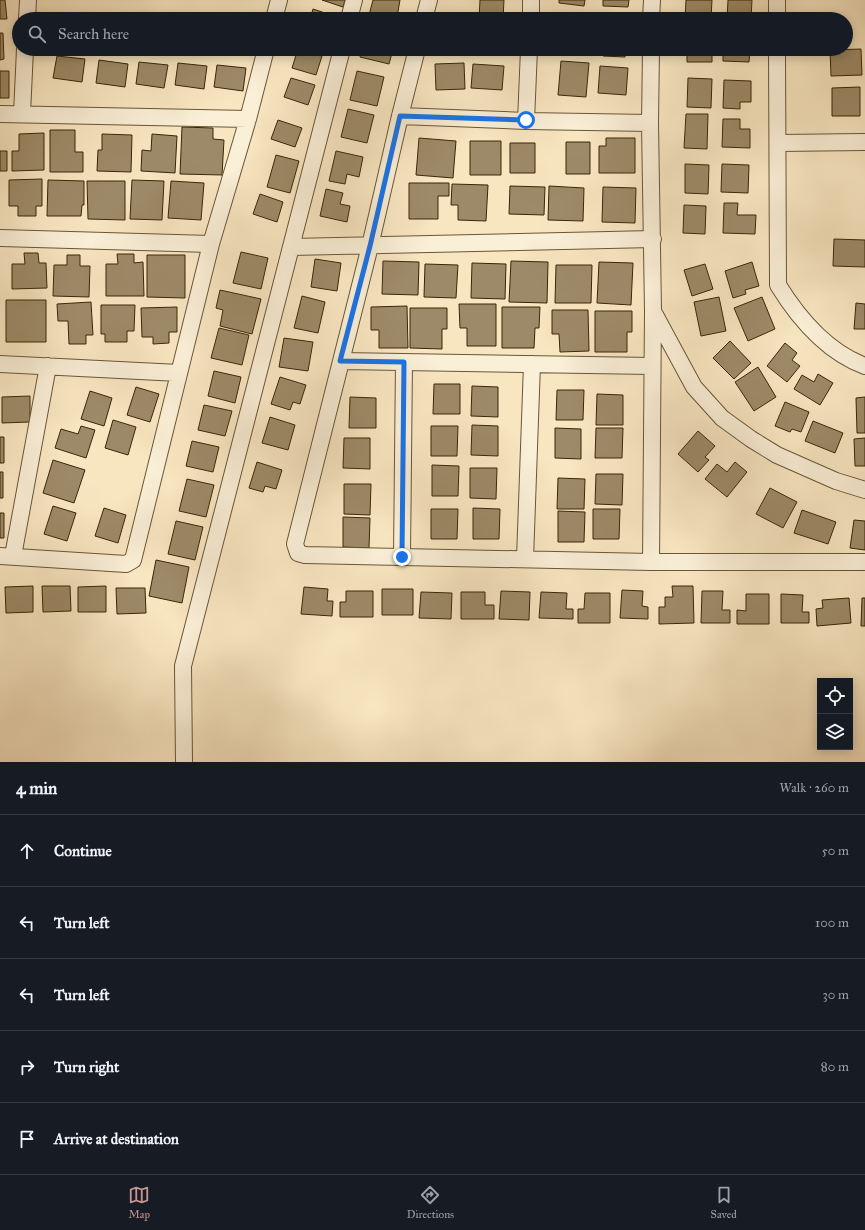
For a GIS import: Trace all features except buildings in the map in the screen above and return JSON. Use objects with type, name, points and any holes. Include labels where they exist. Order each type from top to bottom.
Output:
[{"type":"street","points":[[27,12],[28,0]]},
{"type":"street","points":[[276,12],[279,0]]},
{"type":"street","points":[[351,12],[354,0]]},
{"type":"street","points":[[426,12],[429,0]]},
{"type":"street","points":[[530,12],[531,0]]},
{"type":"street","points":[[651,12],[652,0]]},
{"type":"street","points":[[777,0],[777,12]]},
{"type":"street","points":[[22,114],[25,56]]},
{"type":"street","points":[[48,366],[6,556],[126,564],[133,560],[211,244],[248,119],[264,56]]},
{"type":"street","points":[[184,762],[183,666],[340,56]]},
{"type":"street","points":[[415,56],[370,246],[295,544],[298,553],[306,555],[651,562],[865,562]]},
{"type":"street","points":[[526,120],[529,56]]},
{"type":"street","points":[[651,56],[650,123],[653,239],[651,562]]},
{"type":"street","points":[[777,56],[778,285],[792,308],[807,326],[828,345],[850,360],[865,366]]},
{"type":"street","points":[[0,114],[248,119]]},
{"type":"street","points":[[400,116],[650,123]]},
{"type":"street","points":[[778,143],[865,142]]},
{"type":"street","points":[[0,238],[211,244]]},
{"type":"street","points":[[291,247],[653,239]]},
{"type":"street","points":[[653,312],[694,387],[722,418],[751,439],[777,455],[836,481],[865,490]]},
{"type":"street","points":[[340,361],[652,366]]},
{"type":"street","points":[[402,557],[404,362]]},
{"type":"street","points":[[0,364],[179,372]]},
{"type":"street","points":[[526,559],[532,364]]},
{"type":"route","points":[[402,557],[404,362],[340,361],[370,246],[400,116],[526,120]]}]
